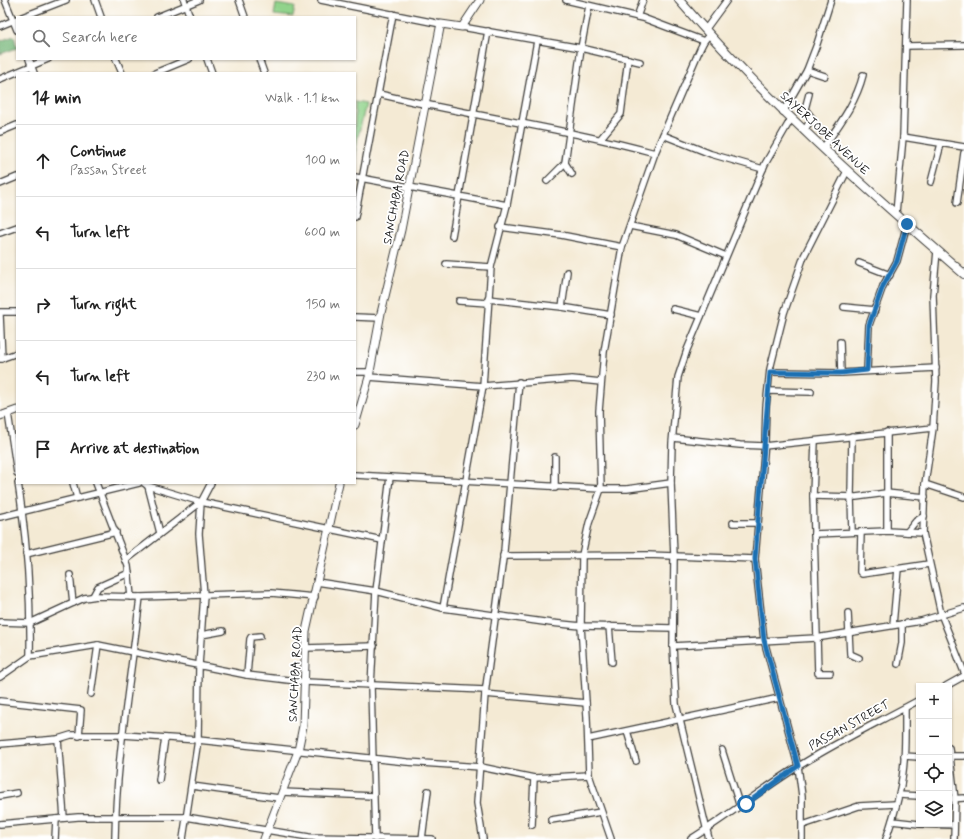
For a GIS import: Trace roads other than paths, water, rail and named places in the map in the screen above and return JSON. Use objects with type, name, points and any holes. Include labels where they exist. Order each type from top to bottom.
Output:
[{"type":"main road","name":"SAYERJOBE AVENUE","points":[[679,0],[706,35],[783,112],[847,171],[964,274]]},
{"type":"street","points":[[0,26],[15,20],[5,0]]},
{"type":"street","points":[[25,16],[66,0]]},
{"type":"street","points":[[95,0],[101,16]]},
{"type":"street","points":[[159,16],[185,3],[199,0]]},
{"type":"street","points":[[239,0],[245,16]]},
{"type":"street","points":[[321,0],[441,24],[581,48],[640,62]]},
{"type":"street","points":[[462,27],[480,0]]},
{"type":"street","points":[[568,0],[706,35]]},
{"type":"street","points":[[637,17],[643,0]]},
{"type":"street","points":[[611,839],[589,775],[581,626],[582,556],[589,523],[601,489],[599,411],[604,352],[622,247],[655,153],[706,35],[727,0]]},
{"type":"street","points":[[783,112],[806,70],[817,44],[831,0]]},
{"type":"street","points":[[896,213],[903,137],[907,0]]},
{"type":"street","points":[[185,3],[190,16]]},
{"type":"street","points":[[572,174],[565,163],[568,133],[589,6]]},
{"type":"street","points":[[356,212],[393,14]]},
{"type":"street","name":"SANCHABA ROAD","points":[[356,421],[369,374],[380,318],[410,187],[441,24]]},
{"type":"street","points":[[452,236],[488,31]]},
{"type":"street","points":[[443,608],[483,386],[491,267],[506,205],[537,41]]},
{"type":"street","points":[[906,46],[964,45]]},
{"type":"street","points":[[602,138],[621,114],[628,59]]},
{"type":"street","points":[[29,60],[34,72]]},
{"type":"street","points":[[17,72],[46,60]]},
{"type":"street","points":[[116,60],[122,72]]},
{"type":"street","points":[[157,72],[186,60]]},
{"type":"street","points":[[207,60],[212,72]]},
{"type":"street","points":[[259,60],[264,72]]},
{"type":"street","points":[[806,70],[825,76]]},
{"type":"street","points":[[0,79],[16,72]]},
{"type":"street","points":[[823,148],[853,104],[863,75]]},
{"type":"street","points":[[379,94],[425,105],[521,124],[602,138],[655,153]]},
{"type":"street","points":[[804,131],[812,118],[805,109],[809,94]]},
{"type":"street","points":[[709,839],[676,704],[673,646],[674,556],[671,484],[678,377],[726,256],[763,169],[791,119]]},
{"type":"street","points":[[0,132],[16,125]]},
{"type":"street","points":[[663,135],[711,154],[763,169]]},
{"type":"street","points":[[903,137],[964,147]]},
{"type":"street","points":[[931,182],[942,144]]},
{"type":"street","points":[[957,203],[964,153]]},
{"type":"street","points":[[547,181],[565,163]]},
{"type":"street","points":[[802,839],[803,825],[798,766],[764,640],[755,559],[770,372],[789,296],[804,256],[847,171]]},
{"type":"street","points":[[0,184],[16,177]]},
{"type":"street","points":[[356,177],[460,195],[506,205]]},
{"type":"street","points":[[867,370],[869,325],[883,286],[897,261],[907,224]]},
{"type":"street","points":[[630,226],[676,235],[726,256]]},
{"type":"street","points":[[500,227],[561,234],[622,247]]},
{"type":"street","points":[[0,233],[16,228]]},
{"type":"street","points":[[937,250],[933,295],[936,368],[933,428],[925,484],[923,533],[941,614],[964,672]]},
{"type":"street","points":[[859,263],[890,275]]},
{"type":"street","points":[[446,264],[491,267]]},
{"type":"street","points":[[562,307],[567,272]]},
{"type":"street","points":[[459,302],[488,301],[562,307],[611,315]]},
{"type":"street","points":[[844,307],[875,310]]},
{"type":"street","points":[[672,309],[702,316]]},
{"type":"street","points":[[1,359],[0,314],[16,312]]},
{"type":"street","points":[[356,317],[380,318]]},
{"type":"street","points":[[840,342],[841,373]]},
{"type":"street","points":[[0,352],[1,359]]},
{"type":"street","points":[[1,359],[16,353]]},
{"type":"street","points":[[770,372],[841,373],[867,370],[936,368]]},
{"type":"street","points":[[356,372],[483,386],[518,382],[572,379],[601,382]]},
{"type":"street","points":[[483,839],[477,803],[481,767],[485,692],[503,556],[518,382]]},
{"type":"street","points":[[768,391],[811,392]]},
{"type":"street","points":[[0,416],[16,410]]},
{"type":"street","points":[[8,413],[16,466]]},
{"type":"street","points":[[673,438],[764,446],[933,428]]},
{"type":"street","points":[[887,432],[887,531]]},
{"type":"street","points":[[852,436],[852,532]]},
{"type":"street","points":[[815,441],[813,496],[818,673],[830,673]]},
{"type":"street","points":[[555,457],[555,488]]},
{"type":"street","points":[[356,475],[509,483],[555,488],[627,489],[671,484]]},
{"type":"street","points":[[375,838],[371,686],[376,591],[390,477]]},
{"type":"street","points":[[18,484],[23,511],[26,554],[30,623],[30,656]]},
{"type":"street","points":[[73,484],[77,498]]},
{"type":"street","points":[[96,484],[126,560],[129,573],[131,597]]},
{"type":"street","points":[[0,517],[135,484]]},
{"type":"street","points":[[126,560],[201,502],[211,484]]},
{"type":"street","name":"SANCHABA ROAD","points":[[264,839],[298,751],[303,726],[306,631],[315,597],[328,528],[339,484]]},
{"type":"street","points":[[925,484],[964,497]]},
{"type":"street","points":[[146,485],[201,502],[382,540]]},
{"type":"street","points":[[146,485],[160,533]]},
{"type":"street","points":[[813,496],[886,494],[925,497]]},
{"type":"street","points":[[183,839],[198,740],[199,665],[204,595],[199,534],[201,502]]},
{"type":"street","points":[[907,532],[916,521],[924,516]]},
{"type":"street","points":[[733,523],[758,523]]},
{"type":"street","points":[[814,534],[887,531],[923,533]]},
{"type":"street","points":[[26,554],[116,532]]},
{"type":"street","points":[[861,532],[860,572],[862,574],[929,564]]},
{"type":"street","points":[[503,556],[674,556],[755,559]]},
{"type":"street","points":[[893,625],[898,569]]},
{"type":"street","points":[[93,596],[98,588],[129,573]]},
{"type":"street","points":[[70,575],[73,603]]},
{"type":"street","points":[[317,582],[376,591],[443,608],[495,616],[581,626],[673,628]]},
{"type":"street","points":[[0,622],[30,623],[84,598],[93,596],[140,597],[271,593],[315,597]]},
{"type":"street","points":[[115,839],[123,735],[140,597]]},
{"type":"street","points":[[673,646],[816,638],[921,621],[964,608]]},
{"type":"street","points":[[848,614],[850,654],[859,658]]},
{"type":"street","points":[[898,664],[902,643],[902,624]]},
{"type":"street","points":[[609,626],[612,662]]},
{"type":"street","points":[[201,635],[223,631]]},
{"type":"street","points":[[247,675],[250,639],[251,637],[260,636]]},
{"type":"street","points":[[0,677],[30,656],[98,645],[134,651],[247,675],[305,682],[485,692],[586,703]]},
{"type":"street","points":[[91,694],[98,645]]},
{"type":"street","points":[[305,648],[374,646]]},
{"type":"street","points":[[951,683],[964,676]]},
{"type":"street","points":[[588,739],[779,698]]},
{"type":"street","points":[[0,701],[81,710],[79,736]]},
{"type":"street","name":"PASSAN STREET","points":[[691,839],[798,766],[858,730],[916,702]]},
{"type":"street","points":[[886,839],[899,795],[904,756],[905,708]]},
{"type":"street","points":[[628,731],[636,761]]},
{"type":"street","points":[[0,744],[58,739],[71,735],[123,735],[198,740],[298,751],[481,767],[534,778],[589,775]]},
{"type":"street","points":[[159,780],[165,738]]},
{"type":"street","points":[[58,739],[64,818]]},
{"type":"street","points":[[722,750],[740,807]]},
{"type":"street","points":[[904,756],[916,757]]},
{"type":"street","points":[[952,758],[964,756]]},
{"type":"street","points":[[532,825],[534,778]]},
{"type":"street","points":[[192,786],[281,795],[373,796]]},
{"type":"street","points":[[422,839],[428,791]]},
{"type":"street","points":[[0,796],[16,793]]},
{"type":"street","points":[[899,795],[916,796]]},
{"type":"street","points":[[954,839],[952,799],[964,798]]},
{"type":"street","points":[[803,825],[859,806],[896,804]]},
{"type":"street","points":[[551,820],[601,812]]},
{"type":"street","points":[[0,824],[64,818],[116,816],[186,818],[309,837],[432,839]]},
{"type":"street","points":[[56,819],[56,839]]},
{"type":"street","points":[[892,822],[916,824]]}]
